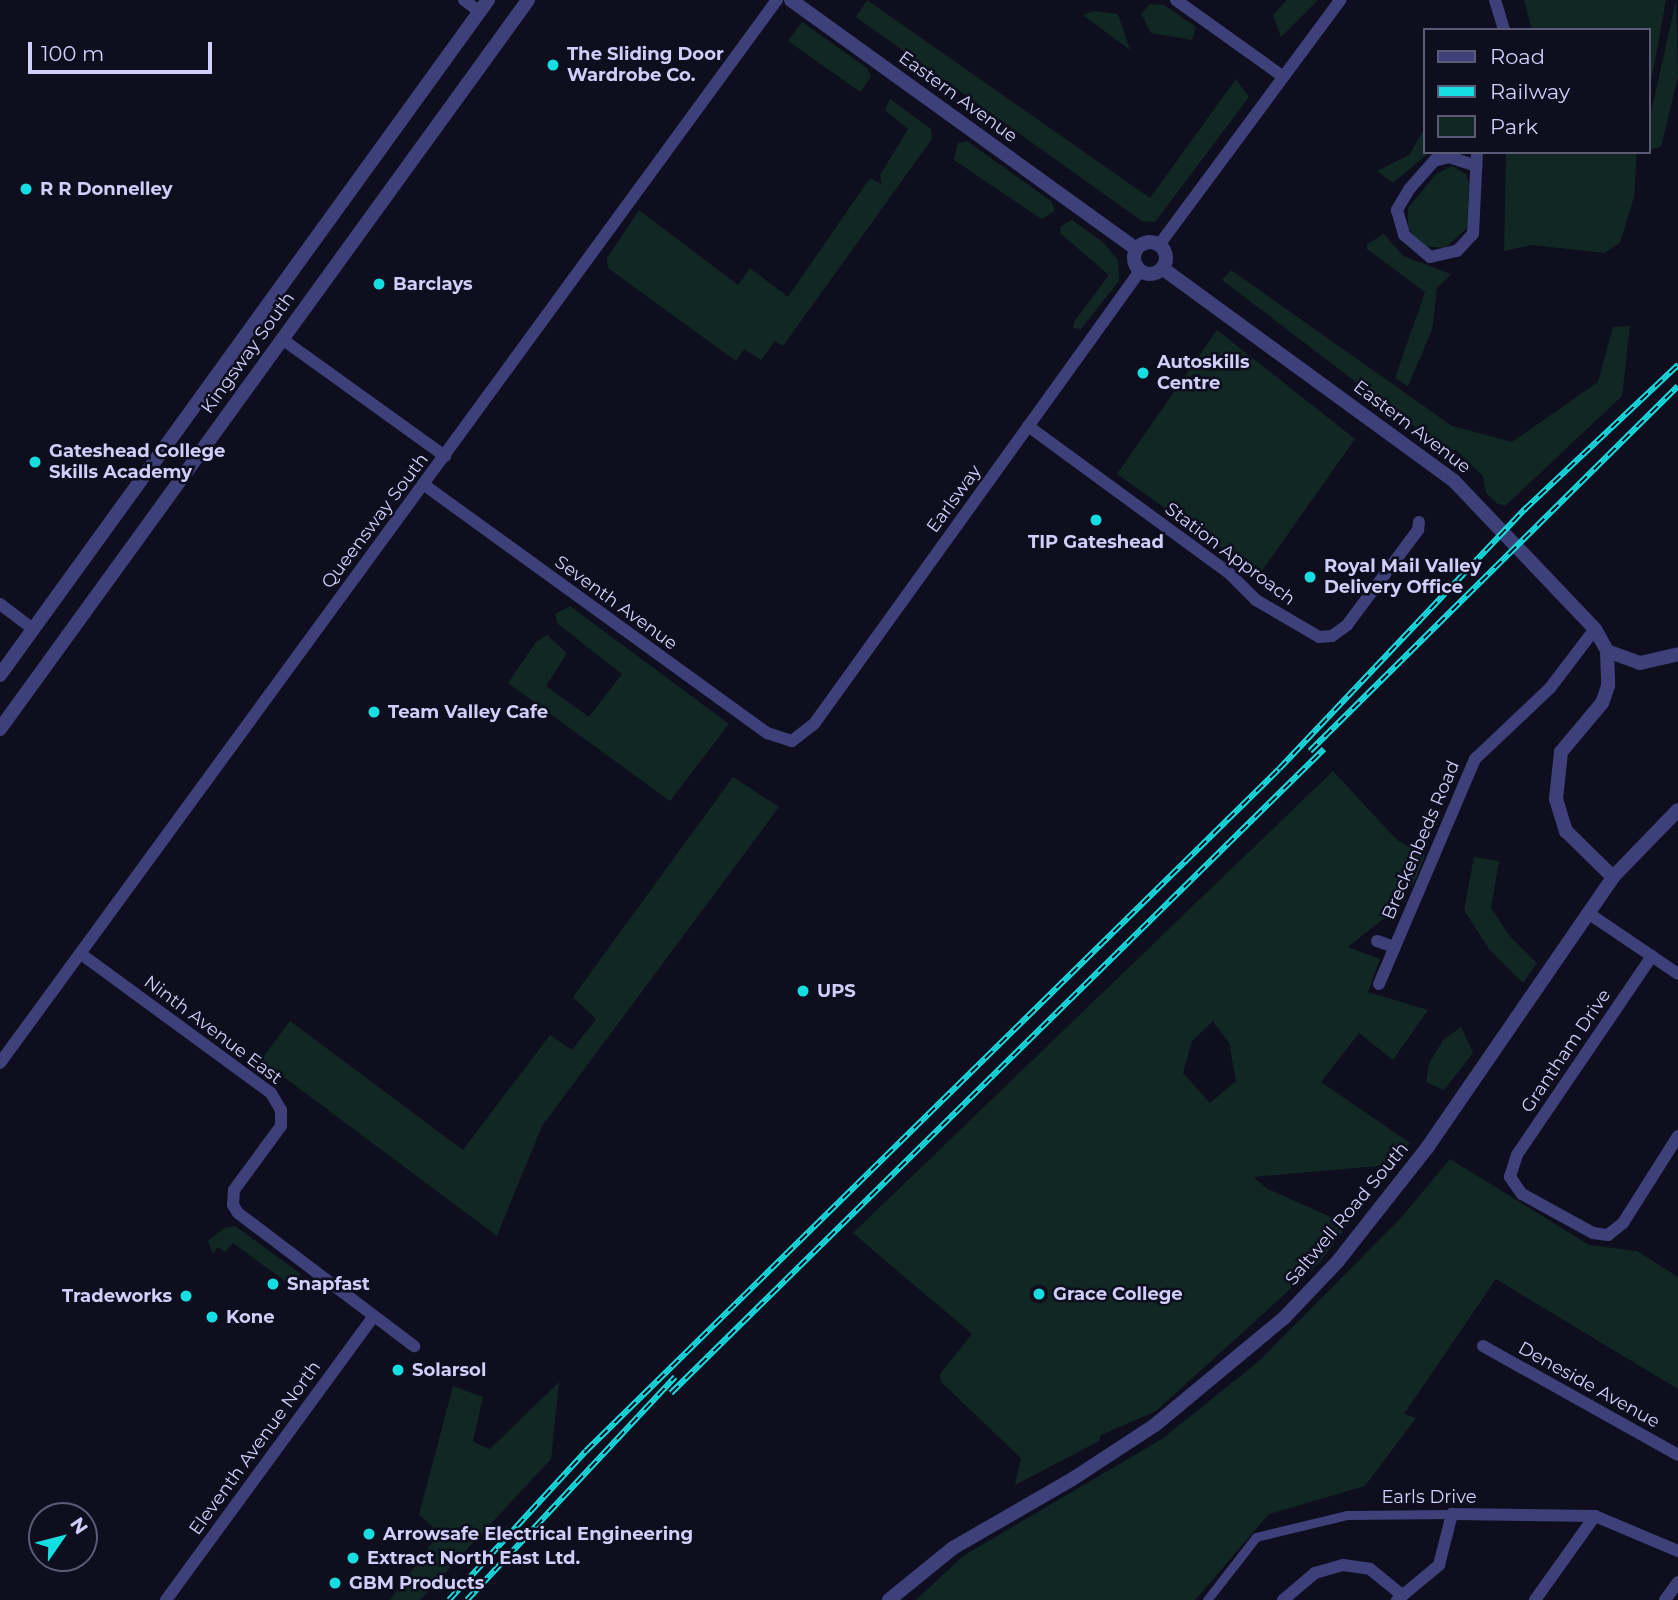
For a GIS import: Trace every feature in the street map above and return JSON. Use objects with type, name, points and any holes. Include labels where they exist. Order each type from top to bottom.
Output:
[{"type":"street","points":[[464,0],[484,6]]},
{"type":"street","name":"Kingsway South","points":[[0,729],[528,0]]},
{"type":"street","name":"Queensway South","points":[[0,1063],[777,0]]},
{"type":"street","name":"Eastern Avenue","points":[[791,0],[1136,249]]},
{"type":"street","points":[[1176,0],[1282,76]]},
{"type":"street","points":[[1159,245],[1340,0]]},
{"type":"street","points":[[1495,0],[1503,28]]},
{"type":"street","name":"Kingsway South","points":[[0,675],[484,6]]},
{"type":"street","points":[[1438,157],[1477,159],[1474,234],[1457,251],[1430,257],[1411,245],[1397,210],[1438,157]]},
{"type":"street","points":[[1149,242],[1159,245],[1166,258],[1162,268],[1154,274],[1140,271],[1134,263],[1136,249],[1149,242]]},
{"type":"street","name":"Eastern Avenue","points":[[1162,268],[1428,460],[1466,493],[1579,608],[1607,651]]},
{"type":"street","name":"Earlsway","points":[[792,741],[814,724],[1140,271]]},
{"type":"street","points":[[282,339],[445,456]]},
{"type":"street","name":"Station Approach","points":[[1028,426],[1230,574],[1256,600],[1319,637],[1332,636],[1347,625],[1418,530],[1419,522]]},
{"type":"street","name":"Seventh Avenue","points":[[423,484],[767,733],[792,741]]},
{"type":"street","points":[[0,604],[33,629]]},
{"type":"street","name":"Breckenbeds Road","points":[[1379,984],[1475,759],[1550,688],[1595,629]]},
{"type":"street","points":[[1613,877],[1566,831],[1559,815],[1556,784],[1561,752],[1602,703],[1608,686],[1607,651],[1640,663],[1678,654]]},
{"type":"street","name":"Saltwell Road South","points":[[889,1600],[953,1548],[1071,1480],[1155,1424],[1284,1318],[1395,1191],[1591,915],[1613,877],[1678,810]]},
{"type":"street","points":[[1591,915],[1678,974]]},
{"type":"street","points":[[1377,941],[1394,947]]},
{"type":"street","name":"Ninth Avenue East","points":[[81,954],[278,1100],[281,1126],[234,1189],[233,1205],[373,1317],[414,1346]]},
{"type":"street","name":"Grantham Drive","points":[[1652,956],[1512,1167],[1510,1177],[1522,1194],[1593,1233],[1608,1235],[1617,1230],[1678,1136]]},
{"type":"street","name":"Eleventh Avenue North","points":[[166,1600],[373,1317]]},
{"type":"street","name":"Deneside Avenue","points":[[1483,1346],[1678,1455]]},
{"type":"street","points":[[1283,1600],[1315,1573],[1343,1565],[1370,1569],[1400,1598],[1439,1565],[1452,1514]]},
{"type":"street","name":"Earls Drive","points":[[1207,1600],[1256,1536],[1347,1515],[1595,1516],[1678,1551]]},
{"type":"street","points":[[1535,1600],[1595,1516]]},
{"type":"street","points":[[1665,1600],[1678,1582]]},
{"type":"green space","points":[[867,0],[1150,198],[1236,79],[1249,97],[1155,222],[1142,221],[856,17]]},
{"type":"green space","points":[[1287,0],[1318,0],[1281,37],[1273,15]]},
{"type":"green space","points":[[1524,0],[1666,0],[1650,88],[1650,28],[1531,28]]},
{"type":"green space","points":[[1676,0],[1678,76],[1661,147],[1650,150],[1650,117]]},
{"type":"green space","points":[[1150,4],[1164,5],[1196,27],[1192,40],[1151,33],[1141,14]]},
{"type":"green space","points":[[1095,11],[1118,14],[1130,50],[1083,15]]},
{"type":"green space","points":[[802,22],[867,68],[871,77],[860,92],[788,41]]},
{"type":"green space","points":[[890,99],[931,129],[932,139],[783,346],[775,341],[761,360],[744,349],[736,361],[608,268],[607,258],[639,210],[738,285],[750,268],[788,297],[870,178],[881,184],[880,175],[908,129],[885,110]]},
{"type":"green space","points":[[1422,132],[1422,154],[1428,154],[1393,183],[1377,171],[1409,155]]},
{"type":"green space","points":[[967,141],[1051,201],[1055,210],[1043,219],[954,160],[958,143]]},
{"type":"green space","points":[[1506,154],[1637,154],[1634,197],[1620,243],[1604,253],[1532,245],[1504,251]]},
{"type":"green space","points":[[1452,166],[1466,174],[1469,184],[1467,228],[1445,248],[1422,246],[1408,228],[1408,208],[1436,174]]},
{"type":"green space","points":[[1072,220],[1103,242],[1118,260],[1119,281],[1081,329],[1073,328],[1074,322],[1109,275],[1060,233],[1061,226]]},
{"type":"green space","points":[[1384,234],[1403,256],[1451,274],[1437,288],[1432,330],[1408,386],[1395,378],[1425,292],[1367,249],[1367,244]]},
{"type":"green space","points":[[1231,270],[1452,426],[1512,442],[1598,382],[1613,327],[1630,326],[1622,396],[1505,506],[1496,503],[1486,493],[1483,476],[1456,450],[1444,449],[1222,280]]},
{"type":"green space","points":[[1217,330],[1355,439],[1259,575],[1117,474]]},
{"type":"green space","points":[[570,606],[729,724],[670,801],[508,683],[536,642],[547,635],[567,653],[546,686],[589,717],[622,674],[558,624],[555,614]]},
{"type":"green space","points":[[1333,771],[1397,840],[1425,855],[1416,879],[1393,911],[1348,947],[1380,959],[1368,992],[1428,1010],[1393,1060],[1359,1033],[1321,1082],[1410,1143],[1390,1165],[1253,1177],[1266,1188],[1348,1225],[1319,1263],[1156,1411],[1101,1435],[1099,1441],[1015,1485],[1021,1458],[941,1382],[940,1374],[972,1334],[853,1233]],"holes":[[[1213,1021],[1229,1043],[1236,1081],[1210,1103],[1183,1073],[1192,1041]]]},
{"type":"green space","points":[[733,777],[779,807],[542,1126],[497,1236],[261,1060],[290,1021],[463,1150],[550,1035],[572,1050],[596,1019],[573,997]]},
{"type":"green space","points":[[1474,857],[1499,861],[1491,908],[1511,938],[1537,963],[1523,983],[1489,949],[1464,910]]},
{"type":"green space","points":[[1461,1027],[1473,1053],[1444,1090],[1426,1082],[1429,1064],[1443,1040]]},
{"type":"green space","points":[[1450,1159],[1589,1245],[1637,1251],[1678,1277],[1678,1389],[1496,1279],[1404,1414],[1416,1418],[1365,1486],[1269,1514],[1195,1600],[916,1600],[963,1556],[1162,1439],[1259,1361],[1400,1219]]},
{"type":"green space","points":[[235,1226],[301,1274],[293,1287],[233,1243],[225,1252],[218,1247],[213,1254],[208,1241],[224,1228]]},
{"type":"green space","points":[[559,1382],[551,1459],[420,1600],[390,1600],[439,1533],[419,1515],[453,1386],[483,1397],[473,1442],[490,1449]]},
{"type":"railway","points":[[449,1600],[586,1451],[1279,769],[1524,510],[1678,365]]},
{"type":"railway","points":[[1310,751],[1678,386]]},
{"type":"railway","points":[[671,1393],[1324,749]]},
{"type":"railway","points":[[467,1600],[675,1377]]},
{"type":"place","name":"The Sliding Door Wardrobe Co.","points":[[553,65]]},
{"type":"place","name":"R R Donnelley","points":[[26,189]]},
{"type":"place","name":"Barclays","points":[[379,284]]},
{"type":"place","name":"Autoskills Centre","points":[[1143,373]]},
{"type":"place","name":"Gateshead College Skills Academy","points":[[35,462]]},
{"type":"place","name":"TIP Gateshead","points":[[1096,520]]},
{"type":"place","name":"Royal Mail Valley Delivery Office","points":[[1310,577]]},
{"type":"place","name":"Team Valley Cafe","points":[[374,712]]},
{"type":"place","name":"UPS","points":[[803,991]]},
{"type":"place","name":"Snapfast","points":[[273,1284]]},
{"type":"place","name":"Grace College","points":[[1039,1294]]},
{"type":"place","name":"Tradeworks","points":[[186,1296]]},
{"type":"place","name":"Kone","points":[[212,1317]]},
{"type":"place","name":"Solarsol","points":[[398,1370]]},
{"type":"place","name":"Arrowsafe Electrical Engineering","points":[[369,1534]]},
{"type":"place","name":"Extract North East Ltd.","points":[[353,1558]]},
{"type":"place","name":"GBM Products","points":[[335,1583]]}]
